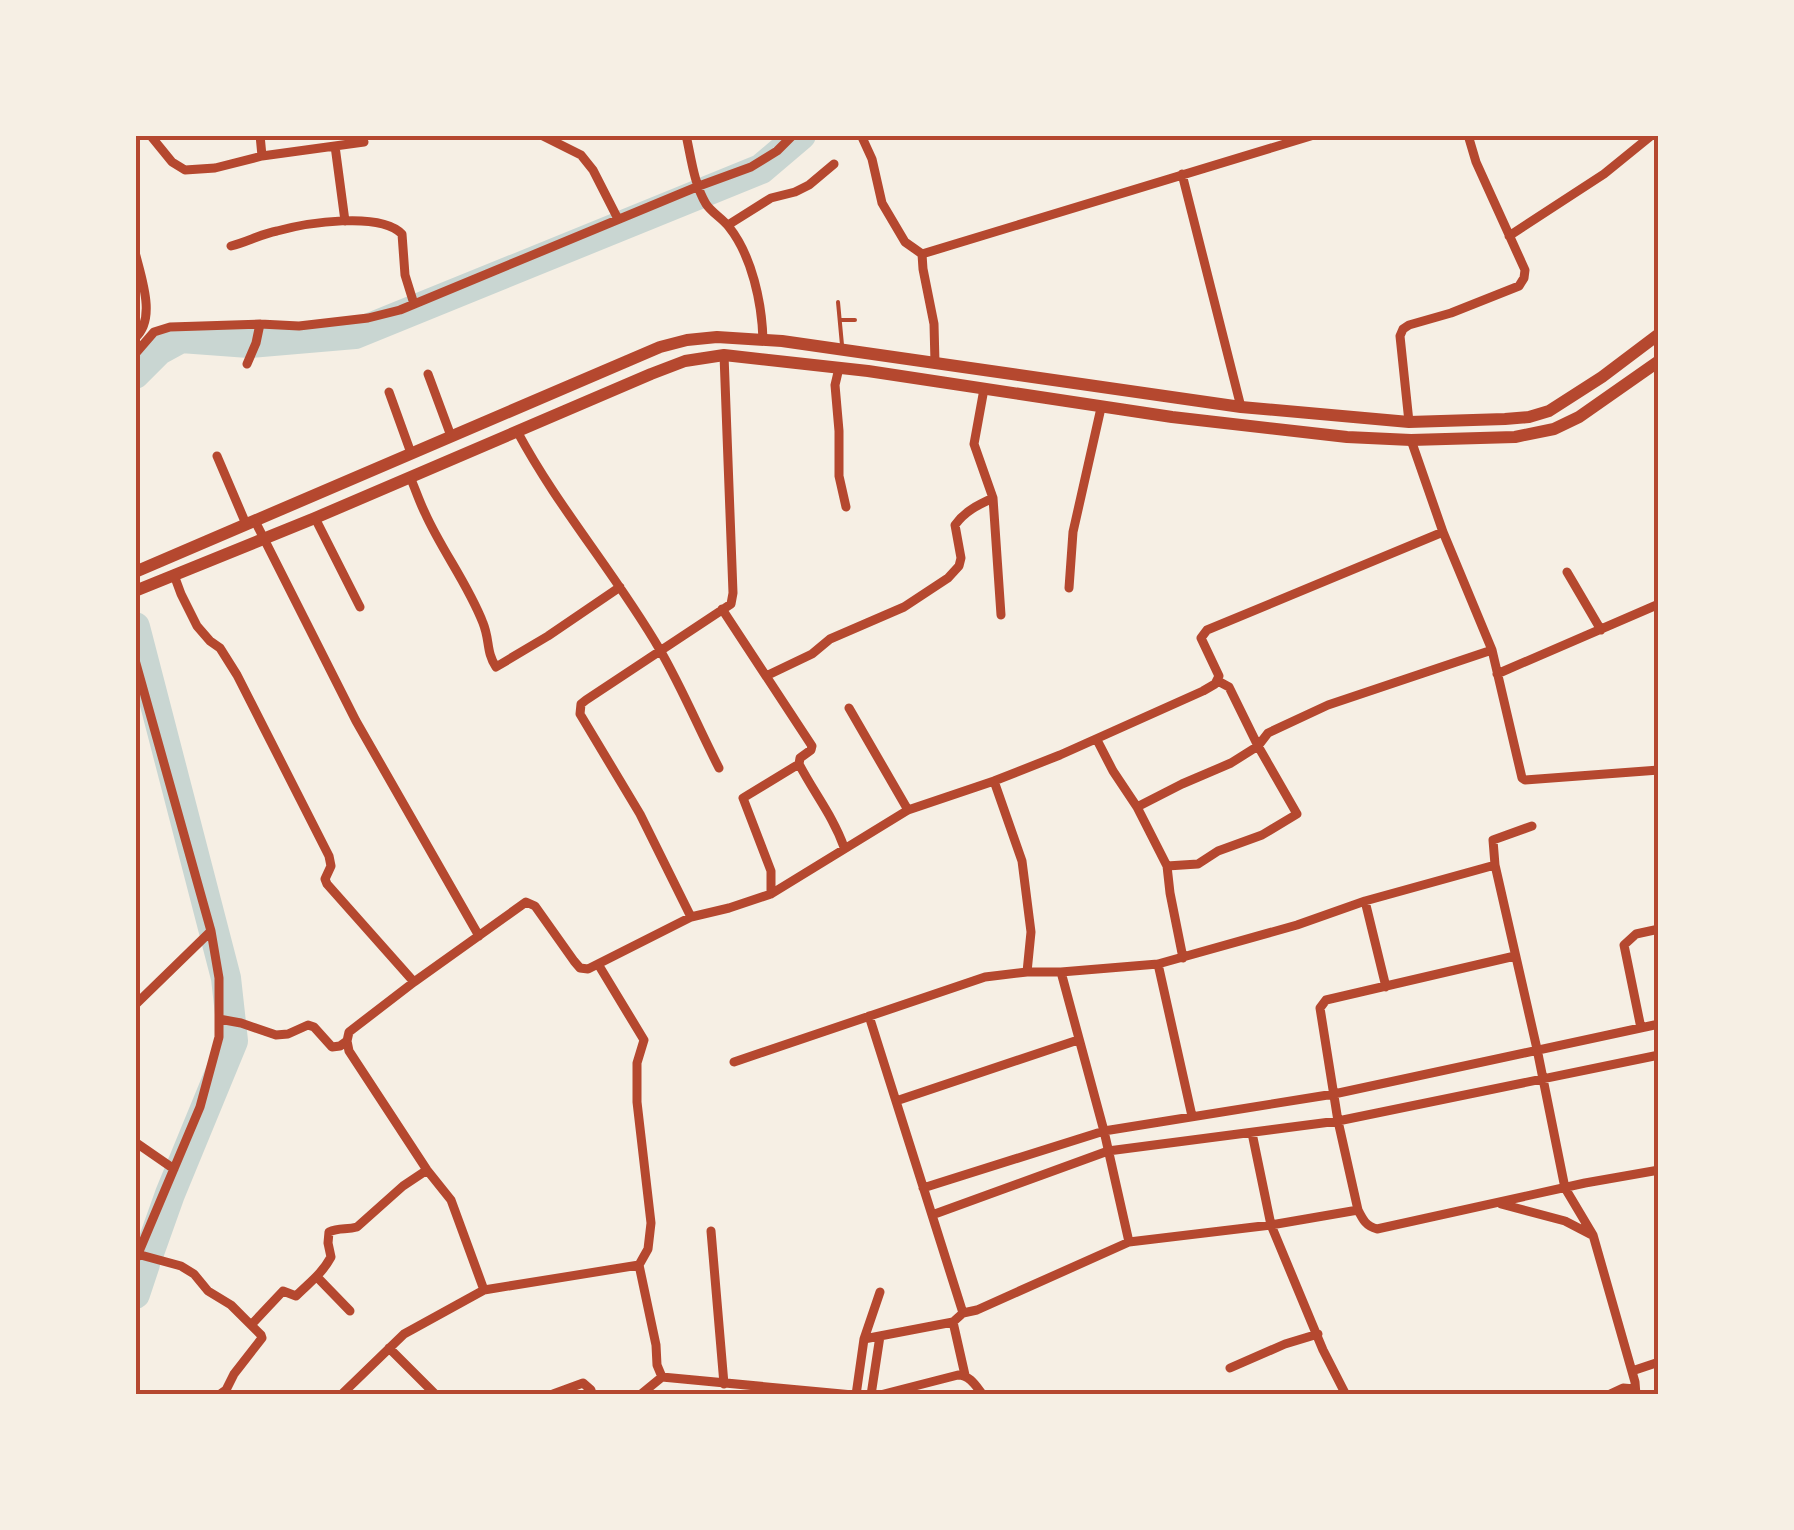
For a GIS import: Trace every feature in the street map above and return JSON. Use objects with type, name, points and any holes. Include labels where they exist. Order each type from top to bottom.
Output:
[{"type":"main road","points":[[135,591],[686,360],[724,355],[839,368],[1101,408],[1347,438],[1411,440],[1515,437],[1554,429],[1578,417],[1659,358],[1654,338],[1550,411],[1528,418],[1409,422],[1241,407],[763,340],[687,340],[660,347],[138,571]]},
{"type":"street","points":[[150,135],[172,162],[186,170],[364,142]]},
{"type":"street","points":[[260,135],[262,156]]},
{"type":"street","points":[[541,135],[581,155],[594,170],[618,219]]},
{"type":"street","points":[[686,135],[707,207],[741,244],[760,305],[763,340]]},
{"type":"street","points":[[135,354],[154,332],[170,327],[298,326],[368,318],[414,304],[750,167],[777,151],[793,135]]},
{"type":"street","points":[[861,135],[872,159],[882,203],[905,242],[922,254]]},
{"type":"street","points":[[922,254],[1314,135]]},
{"type":"street","points":[[1409,422],[1400,336],[1403,329],[1519,286],[1524,278],[1525,270],[1476,162],[1468,135]]},
{"type":"street","points":[[1509,236],[1604,174],[1652,135]]},
{"type":"street","points":[[334,146],[345,220]]},
{"type":"street","points":[[728,226],[771,198],[809,185],[834,164]]},
{"type":"street","points":[[1182,174],[1241,407]]},
{"type":"street","points":[[231,246],[276,231],[345,220],[383,224],[402,234],[405,275],[414,304]]},
{"type":"street","points":[[135,252],[144,288],[146,320],[135,338]]},
{"type":"street","points":[[922,254],[934,324],[935,363]]},
{"type":"street","points":[[247,364],[260,326]]},
{"type":"street","points":[[691,917],[640,814],[580,714],[586,700],[730,604],[733,593],[724,355]]},
{"type":"street","points":[[839,368],[835,385],[838,476],[846,507]]},
{"type":"street","points":[[428,374],[451,436]]},
{"type":"street","points":[[984,389],[974,444],[993,498],[1001,614]]},
{"type":"street","points":[[389,392],[411,453]]},
{"type":"street","points":[[1069,588],[1073,532],[1101,408]]},
{"type":"street","points":[[517,431],[575,526],[661,651],[718,768]]},
{"type":"street","points":[[1411,440],[1442,532],[1492,650],[1522,778],[1659,770]]},
{"type":"street","points":[[216,456],[250,522],[264,539],[356,721],[479,936]]},
{"type":"street","points":[[410,477],[424,512],[483,622],[488,651],[496,667],[620,587]]},
{"type":"street","points":[[766,676],[812,654],[830,639],[904,607],[948,578],[961,558],[955,525],[960,517],[993,498]]},
{"type":"street","points":[[315,518],[360,608]]},
{"type":"street","points":[[484,1290],[451,1200],[426,1170],[349,1051],[350,1032],[526,902],[535,906],[580,968],[588,969],[691,917],[771,894],[908,810],[994,782],[1204,691],[1219,676],[1201,638],[1207,630],[1442,532]]},
{"type":"street","points":[[1568,572],[1601,630]]},
{"type":"street","points":[[174,575],[197,626],[220,648],[237,675],[329,856],[327,884],[414,982]]},
{"type":"street","points":[[1496,674],[1659,604]]},
{"type":"street","points":[[722,609],[812,746],[799,764],[828,810],[844,848]]},
{"type":"street","points":[[1137,806],[1231,763],[1258,746],[1268,733],[1328,706],[1492,650]]},
{"type":"street","points":[[135,660],[211,932],[222,1020],[200,1106],[137,1251],[194,1274],[208,1291],[232,1305],[262,1338],[219,1395]]},
{"type":"street","points":[[1168,866],[1198,864],[1297,814],[1230,687],[1218,680]]},
{"type":"street","points":[[849,708],[908,810]]},
{"type":"street","points":[[1097,740],[1168,866],[1183,958]]},
{"type":"street","points":[[771,894],[770,871],[744,798],[799,764]]},
{"type":"street","points":[[994,782],[1022,861],[1032,932],[1028,972]]},
{"type":"street","points":[[1532,826],[1493,840],[1494,865],[1565,1188],[1593,1235],[1632,1370],[1636,1392],[1623,1388],[1608,1395]]},
{"type":"street","points":[[734,1062],[985,977],[1158,964],[1494,865]]},
{"type":"street","points":[[1365,901],[1386,986]]},
{"type":"street","points":[[1642,1028],[1624,944],[1636,934],[1659,930]]},
{"type":"street","points":[[135,1005],[211,932]]},
{"type":"street","points":[[1516,956],[1322,1003],[1338,1121],[1358,1210],[1366,1224],[1376,1229],[1659,1170]]},
{"type":"street","points":[[598,964],[644,1040],[638,1063],[637,1102],[650,1238],[639,1264],[662,1377]]},
{"type":"street","points":[[1158,964],[1192,1116]]},
{"type":"street","points":[[1061,972],[1129,1242]]},
{"type":"street","points":[[869,1016],[962,1313]]},
{"type":"street","points":[[222,1020],[276,1036],[308,1025],[332,1047],[347,1042]]},
{"type":"street","points":[[924,1188],[1104,1131],[1334,1094],[1659,1024]]},
{"type":"street","points":[[896,1101],[1078,1040]]},
{"type":"street","points":[[932,1215],[1108,1151],[1338,1121],[1659,1054]]},
{"type":"street","points":[[1252,1134],[1271,1225],[1346,1395]]},
{"type":"street","points":[[135,1142],[174,1170]]},
{"type":"street","points":[[252,1324],[283,1291],[296,1296],[318,1278],[331,1258],[330,1232],[339,1227],[356,1227],[426,1170]]},
{"type":"street","points":[[1497,1202],[1565,1221],[1593,1235]]},
{"type":"street","points":[[864,1339],[953,1322],[962,1313],[977,1310],[1129,1242],[1358,1210]]},
{"type":"street","points":[[710,1231],[724,1384]]},
{"type":"street","points":[[341,1395],[418,1325],[484,1290],[639,1264]]},
{"type":"street","points":[[318,1278],[350,1311]]},
{"type":"street","points":[[640,1395],[662,1377],[854,1395],[864,1339],[880,1292]]},
{"type":"street","points":[[953,1322],[965,1375],[984,1395]]},
{"type":"street","points":[[1230,1368],[1318,1334]]},
{"type":"street","points":[[871,1395],[880,1336]]},
{"type":"street","points":[[389,1348],[436,1395]]},
{"type":"street","points":[[1632,1370],[1659,1362]]},
{"type":"street","points":[[880,1395],[965,1375]]},
{"type":"street","points":[[552,1394],[583,1383],[592,1395]]},
{"type":"lane","points":[[838,302],[842,350]]},
{"type":"lane","points":[[840,320],[854,320]]},
{"type":"waterway","points":[[135,374],[159,350],[181,338],[249,343],[355,334],[761,169],[801,135]]},
{"type":"waterway","points":[[135,627],[226,978],[233,1041],[149,1253]]},
{"type":"waterway","points":[[135,1294],[145,1264]]}]
